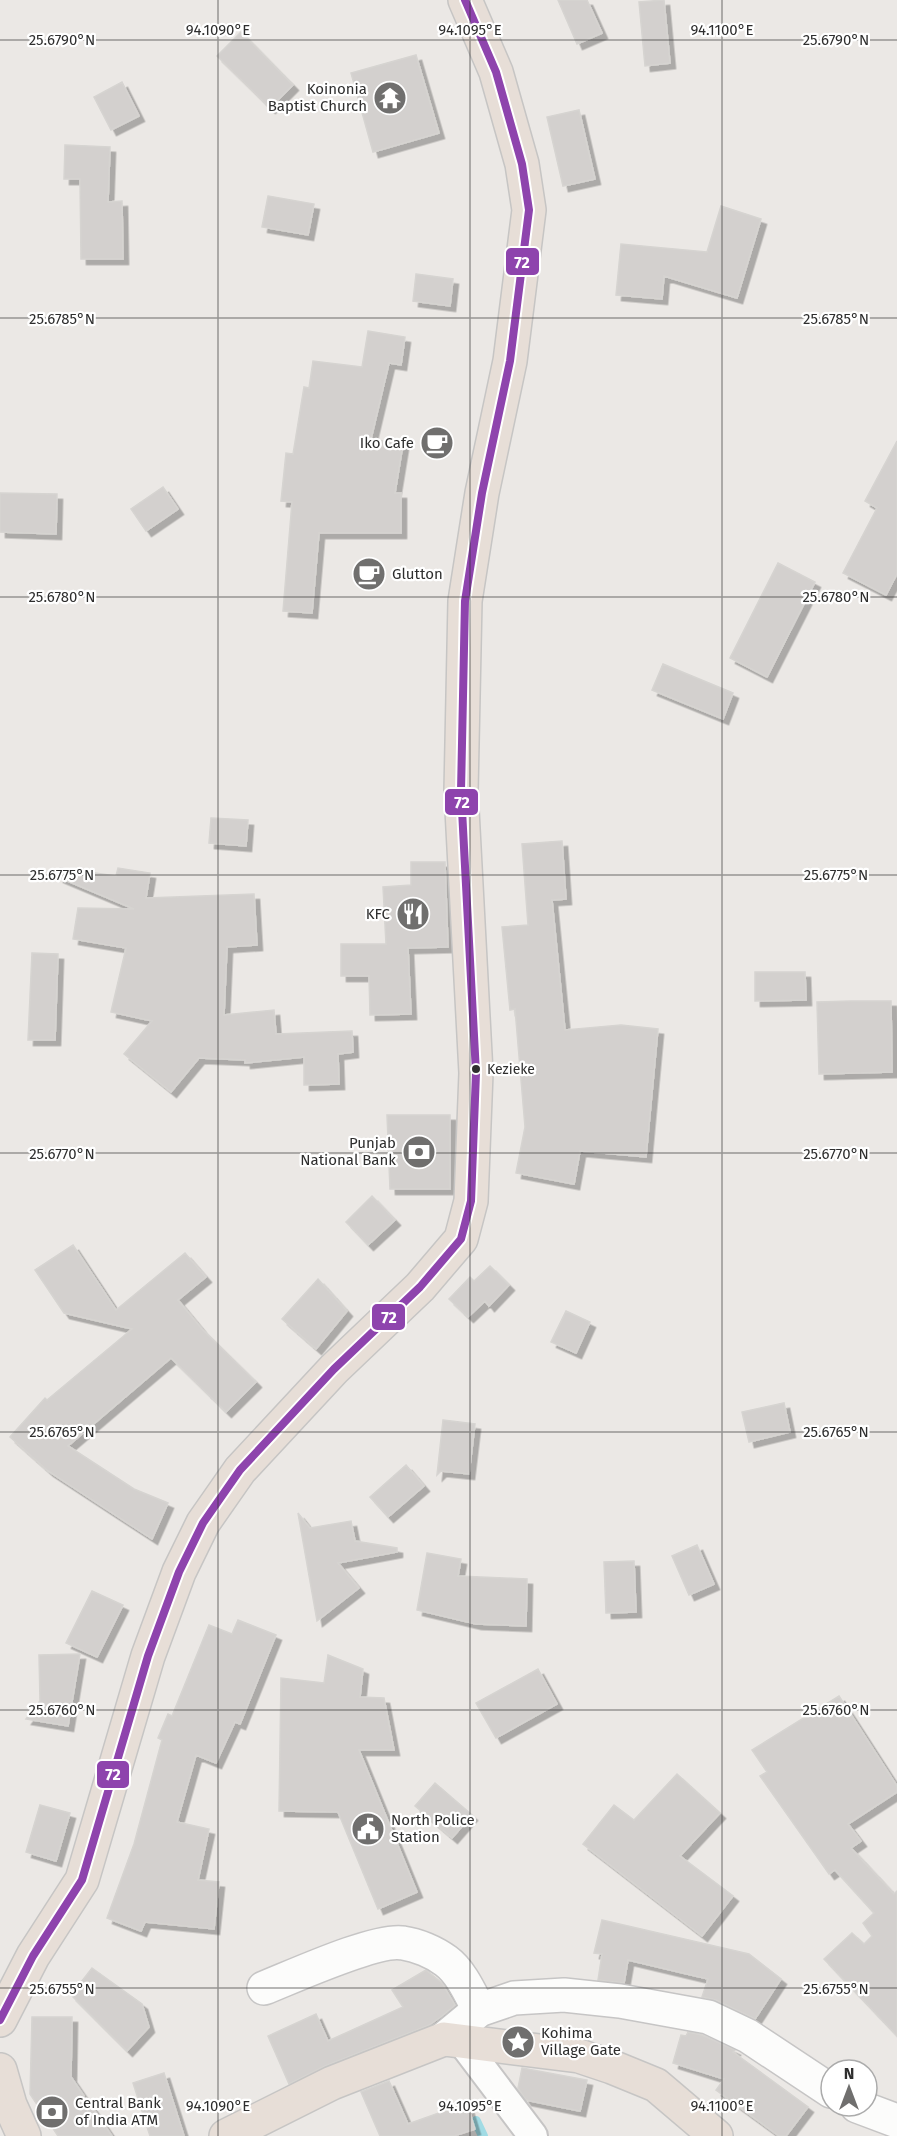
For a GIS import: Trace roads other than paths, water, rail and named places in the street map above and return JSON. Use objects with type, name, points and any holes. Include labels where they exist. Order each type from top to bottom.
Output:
[{"type":"highway","points":[[0,2020],[33,1956],[82,1880],[148,1656],[179,1572],[203,1523],[240,1470],[334,1369],[420,1287],[461,1239],[471,1201],[476,1073],[461,791],[465,601],[482,493],[510,361],[529,210],[522,164],[496,72],[465,0]]},
{"type":"highway","points":[[226,2136],[332,2084],[453,2040],[579,2056],[612,2067],[656,2085],[716,2136]]},
{"type":"highway","points":[[0,2070],[10,2105],[24,2136]]},
{"type":"main road","points":[[264,1988],[373,1948],[402,1942],[426,1950],[447,1962],[466,1984],[479,2010]]},
{"type":"main road","points":[[453,2040],[479,2010],[514,1998],[564,1995],[620,2001],[708,2017],[748,2036],[819,2083]]},
{"type":"main road","points":[[879,2114],[897,2121]]},
{"type":"street","points":[[453,2040],[533,2136]]},
{"type":"waterway","points":[[476,2121],[483,2136]]},
{"type":"place","name":"Koinonia Baptist Church","points":[[390,98]]},
{"type":"place","name":"Iko Cafe","points":[[437,443]]},
{"type":"place","name":"Glutton","points":[[369,574]]},
{"type":"place","name":"KFC","points":[[413,914]]},
{"type":"place","name":"Kezieke","points":[[476,1069]]},
{"type":"place","name":"Punjab National Bank","points":[[419,1152]]},
{"type":"place","name":"North Police Station","points":[[368,1829]]},
{"type":"place","name":"Kohima Village Gate","points":[[518,2042]]},
{"type":"place","name":"Central Bank of India ATM","points":[[52,2112]]}]
